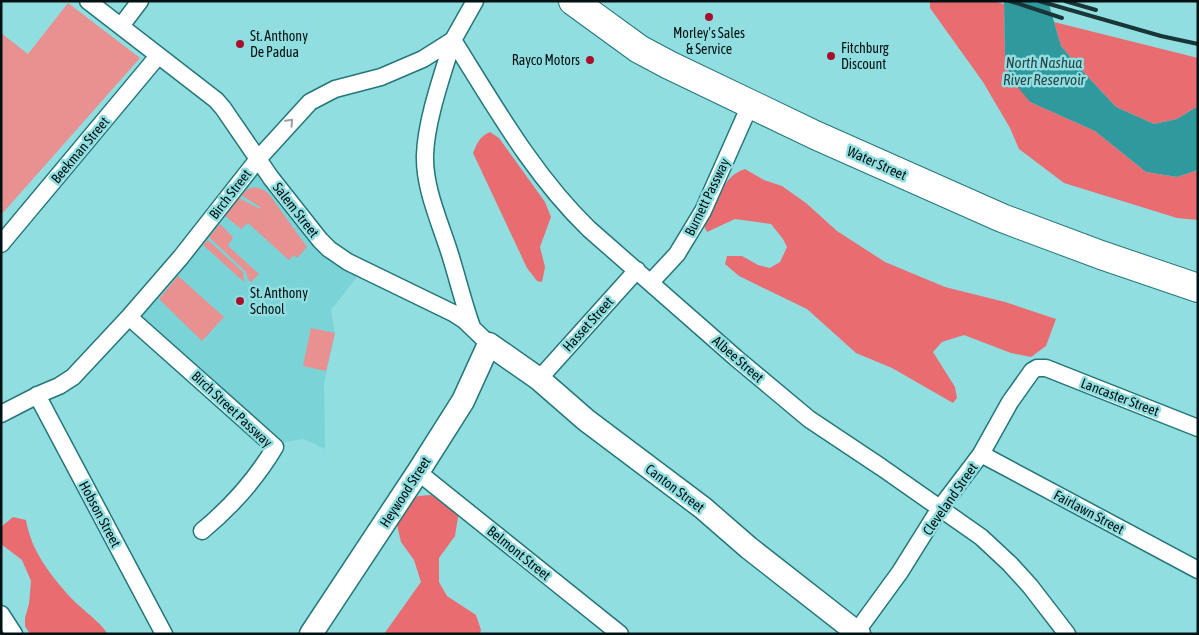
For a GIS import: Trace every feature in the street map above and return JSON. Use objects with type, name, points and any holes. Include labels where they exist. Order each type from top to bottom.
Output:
[{"type":"highway","name":"Water Street","points":[[573,1],[639,49],[750,105],[1002,218],[1101,255],[1198,288]]},
{"type":"street","name":"Salem Street","points":[[88,1],[224,108],[258,159],[329,249],[348,262],[453,313],[489,344]]},
{"type":"street","points":[[121,26],[140,1]]},
{"type":"street","name":"Birch Street","points":[[1,414],[59,386],[73,376],[129,317],[181,257],[258,159],[310,102],[335,89],[381,77],[423,59],[453,40],[475,1]]},
{"type":"street","points":[[453,40],[427,137],[426,170],[432,198],[472,328]]},
{"type":"street","name":"Albee Street","points":[[453,40],[513,135],[549,185],[577,217],[736,358],[809,419],[980,537],[1010,564],[1030,586],[1067,634]]},
{"type":"street","name":"Beekman Street","points":[[1,244],[158,56]]},
{"type":"street","name":"Burnett Passway","points":[[651,282],[677,254],[703,211],[750,105]]},
{"type":"street","name":"Hasset Street","points":[[539,380],[637,270]]},
{"type":"street","name":"Birch Street Passway","points":[[129,317],[276,447],[241,494],[222,515],[202,532]]},
{"type":"street","name":"Canton Street","points":[[489,344],[539,380],[586,420],[703,508],[749,548],[858,632]]},
{"type":"street","name":"Heywood Street","points":[[311,634],[463,401],[489,344]]},
{"type":"street","name":"Cleveland Street","points":[[858,632],[900,572],[940,508],[981,454],[1010,402],[1027,377],[1032,371],[1041,368]]},
{"type":"street","name":"Lancaster Street","points":[[1041,368],[1046,368],[1198,428]]},
{"type":"street","name":"Hobson Street","points":[[37,395],[164,634]]},
{"type":"street","name":"Fairlawn Street","points":[[981,454],[1198,570]]},
{"type":"street","name":"Belmont Street","points":[[418,472],[620,634]]},
{"type":"shaded area","points":[[930,1],[993,1],[1004,4],[1005,62],[1030,102],[1095,131],[1146,172],[1177,177],[1198,170],[1198,220],[1177,218],[1064,183],[1019,149],[1010,128],[983,82],[930,8]]},
{"type":"shaded area","points":[[68,3],[140,58],[1,215],[1,33],[28,54]]},
{"type":"shaded area","points":[[1054,22],[1198,58],[1198,106],[1177,119],[1154,124],[1116,107],[1061,46]]},
{"type":"shaded area","points":[[490,132],[499,138],[545,202],[551,217],[540,247],[545,267],[542,282],[537,281],[527,268],[473,153],[479,140]]},
{"type":"shaded area","name":"St. Anthony School","points":[[258,159],[320,240],[363,269],[331,310],[335,333],[324,384],[325,449],[304,439],[285,442],[275,447],[129,317]]},
{"type":"shaded area","points":[[745,169],[764,180],[782,186],[806,203],[837,231],[885,262],[945,287],[1005,302],[1056,319],[1046,346],[1031,357],[1011,353],[964,335],[942,342],[933,352],[955,387],[957,398],[953,403],[892,368],[856,353],[807,309],[739,276],[725,264],[727,256],[742,256],[758,265],[770,268],[780,262],[787,247],[771,224],[735,219],[707,232],[704,226],[715,201],[731,178],[737,172]]},
{"type":"shaded area","points":[[255,187],[269,194],[307,247],[297,258],[294,255],[289,260],[248,223],[241,229],[225,216],[239,198],[260,209],[260,207],[241,195],[248,189]]},
{"type":"shaded area","points":[[220,224],[233,237],[228,246],[259,274],[251,282],[246,272],[209,237]]},
{"type":"shaded area","points":[[208,240],[243,272],[244,282],[203,245]]},
{"type":"shaded area","points":[[178,276],[224,317],[202,341],[159,299]]},
{"type":"shaded area","points":[[311,328],[335,333],[326,371],[303,366]]},
{"type":"shaded area","points":[[431,495],[453,508],[458,517],[455,536],[439,558],[439,582],[447,596],[476,615],[481,630],[480,634],[384,634],[421,582],[414,560],[401,542],[397,525],[406,507],[418,496]]},
{"type":"shaded area","points":[[13,517],[26,520],[37,553],[50,572],[72,599],[108,634],[30,634],[25,626],[25,618],[29,604],[31,581],[22,560],[1,544],[1,527]]},
{"type":"water","name":"North Nashua River Reservoir","points":[[1004,1],[1048,1],[1061,46],[1116,107],[1154,124],[1177,119],[1198,106],[1198,170],[1177,177],[1146,172],[1095,131],[1030,102],[1012,80],[1005,62]]},
{"type":"railway","points":[[1010,1],[1062,18]]},
{"type":"railway","points":[[1039,1],[1161,36],[1198,44]]},
{"type":"railway","points":[[1065,1],[1096,10]]},
{"type":"place","name":"Morley's Sales & Service","points":[[709,17]]},
{"type":"place","name":"St. Anthony De Padua","points":[[240,44]]},
{"type":"place","name":"Fitchburg Discount","points":[[831,56]]},
{"type":"place","name":"Rayco Motors","points":[[590,60]]},
{"type":"place","name":"St. Anthony School","points":[[240,301]]}]
